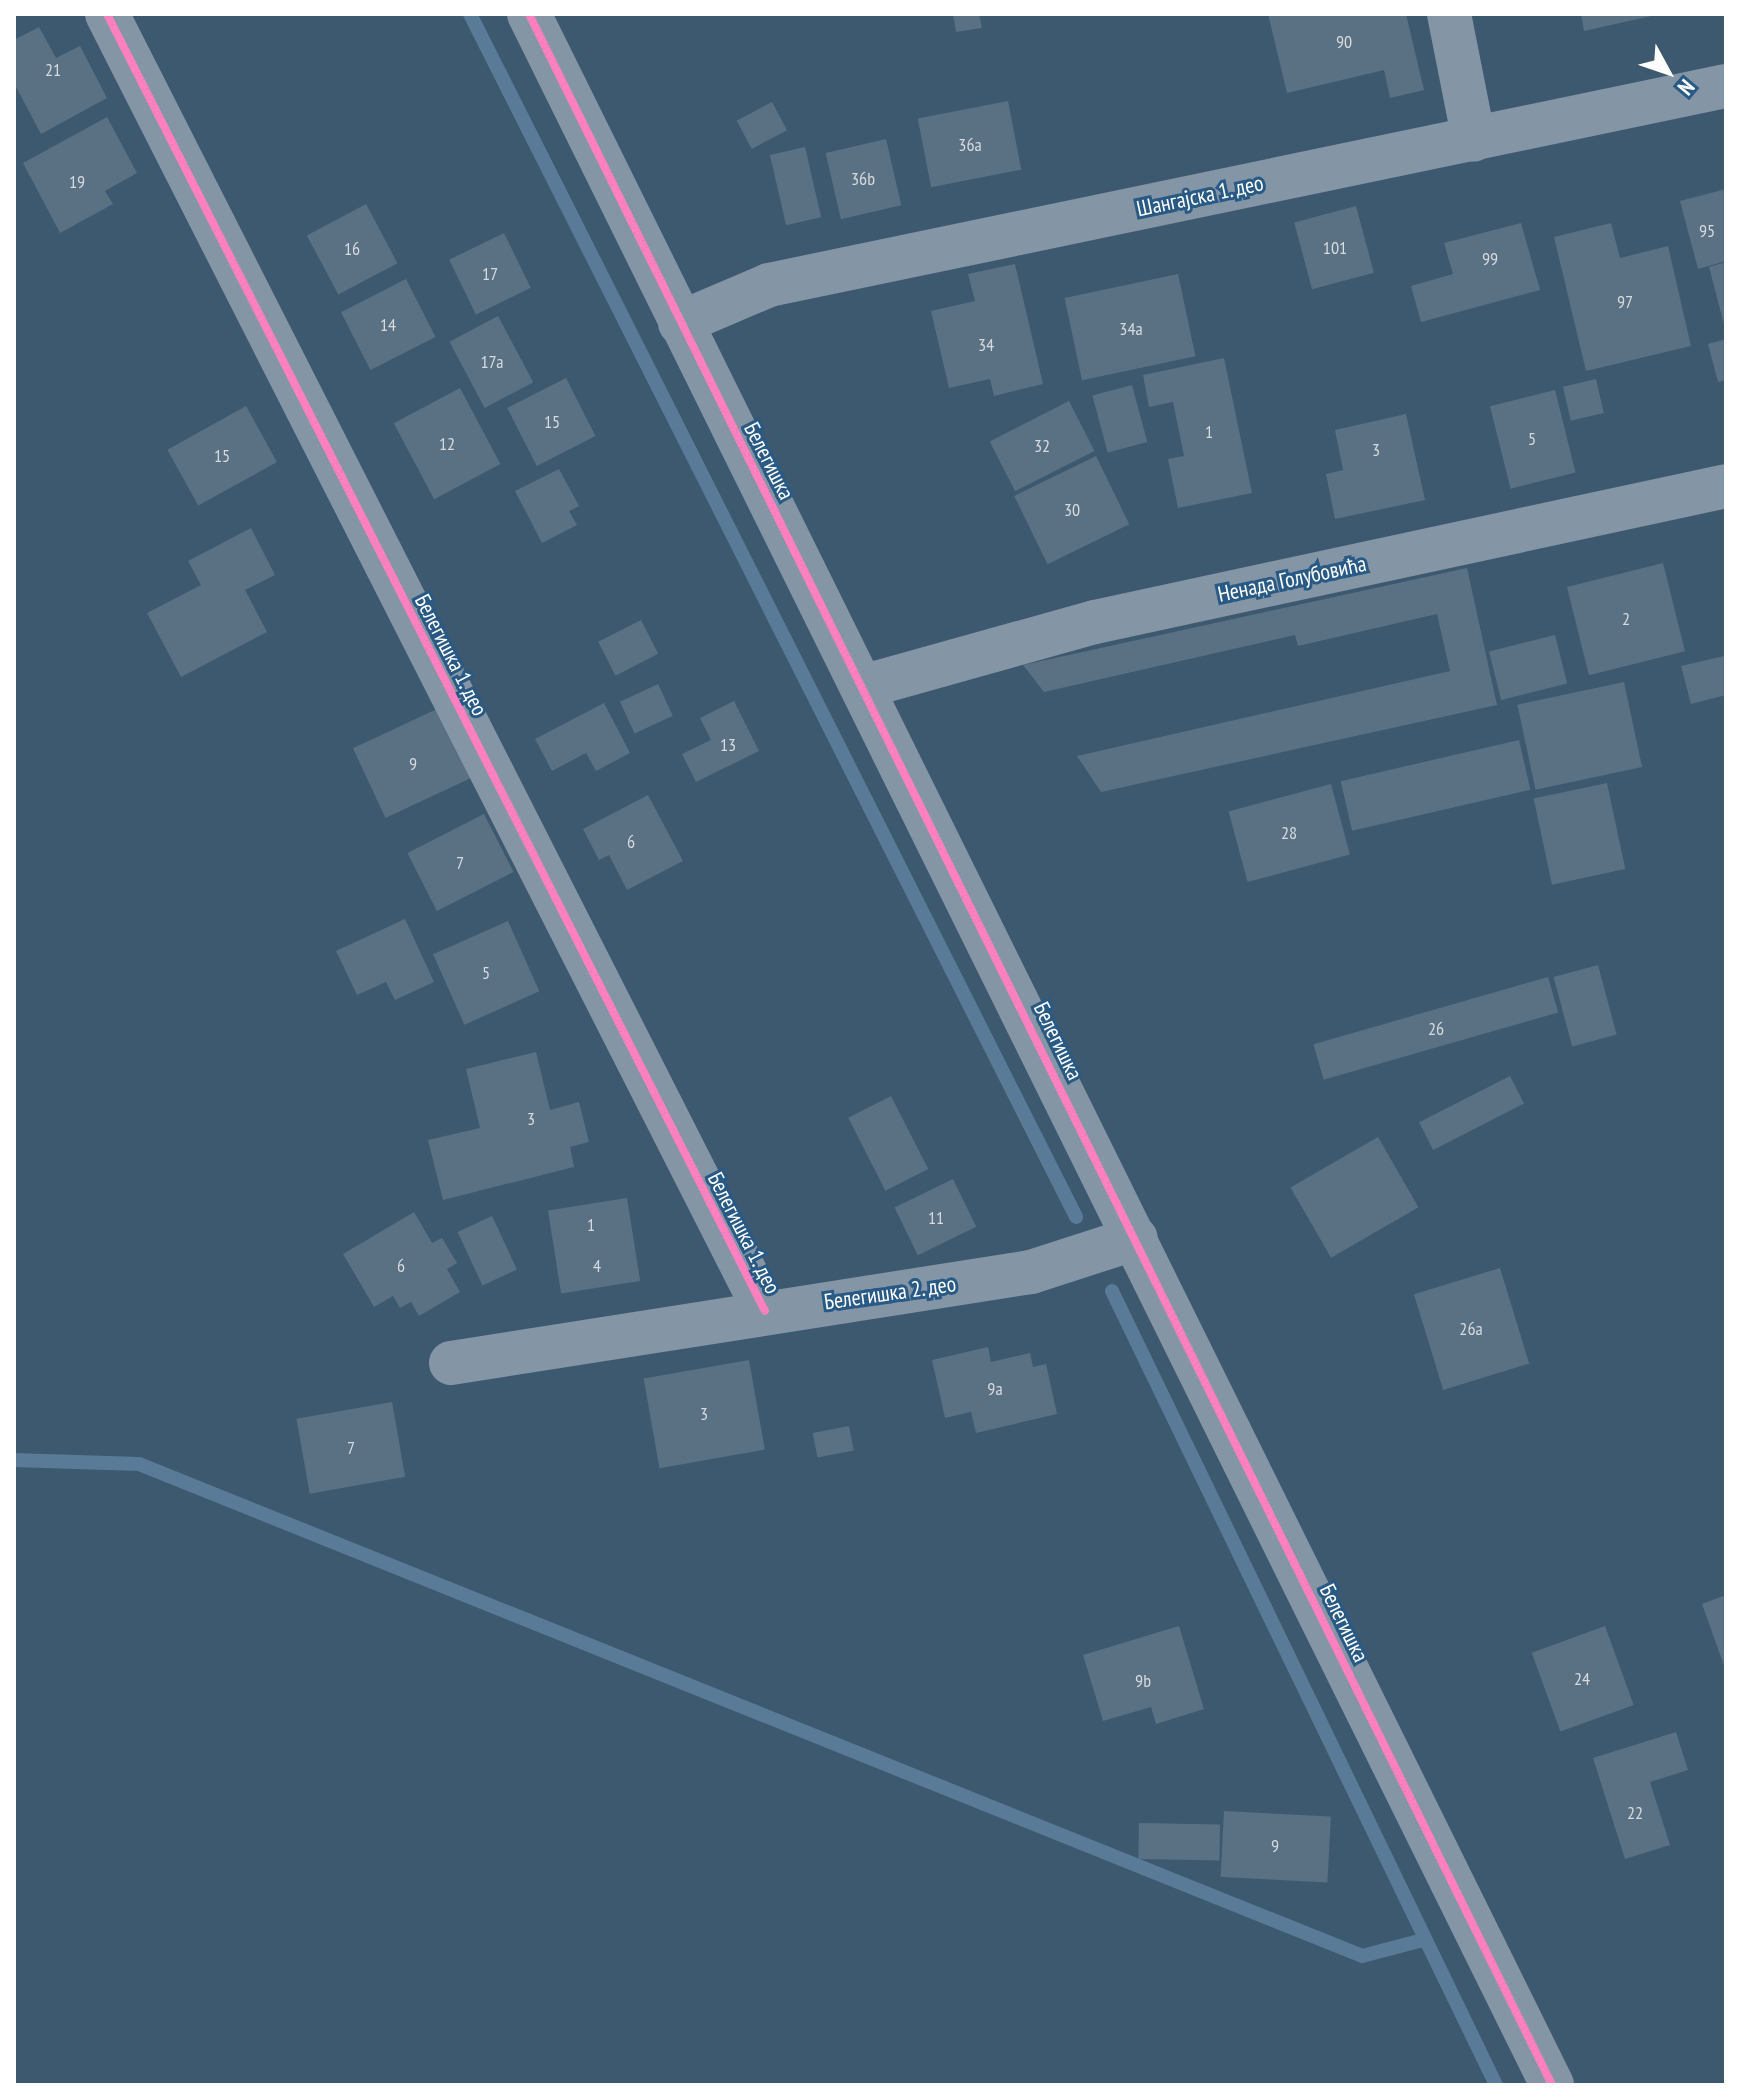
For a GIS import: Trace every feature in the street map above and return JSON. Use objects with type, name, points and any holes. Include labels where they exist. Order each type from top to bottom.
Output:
[{"type":"street","name":"Белегишка 1. део","points":[[107,14],[765,1311]]},
{"type":"street","name":"Белегишка","points":[[529,14],[1552,2085]]},
{"type":"street","points":[[1449,14],[1474,140]]},
{"type":"street","name":"Шангајска 1. део","points":[[680,323],[769,285],[1726,86]]},
{"type":"street","name":"Ненада Голубовића","points":[[862,687],[1095,622],[1726,486]]},
{"type":"street","name":"Белегишка 2. део","points":[[451,1363],[765,1311],[1031,1272],[1136,1238]]},
{"type":"building","points":[[953,14],[979,14],[982,28],[956,32]]},
{"type":"building","points":[[1268,14],[1406,14],[1424,90],[1390,98],[1384,70],[1287,93]]},
{"type":"building","points":[[1581,14],[1656,14],[1656,15],[1584,31]]},
{"type":"building","points":[[39,27],[56,58],[80,46],[107,98],[41,134],[14,83],[14,40]]},
{"type":"building","points":[[1008,101],[1021,170],[931,187],[918,119]]},
{"type":"building","points":[[772,102],[787,130],[752,149],[737,121]]},
{"type":"building","points":[[107,117],[137,173],[105,191],[113,204],[60,233],[23,163]]},
{"type":"building","points":[[886,139],[901,205],[841,219],[826,153]]},
{"type":"building","points":[[805,147],[821,217],[786,225],[770,155]]},
{"type":"building","points":[[1726,189],[1726,261],[1698,269],[1680,201]]},
{"type":"building","points":[[366,204],[397,263],[338,295],[307,235]]},
{"type":"building","points":[[1356,206],[1374,273],[1312,289],[1294,223]]},
{"type":"building","points":[[1521,223],[1540,290],[1421,322],[1411,286],[1453,274],[1444,243]]},
{"type":"building","points":[[1611,223],[1620,258],[1668,246],[1691,346],[1586,371],[1554,237]]},
{"type":"building","points":[[504,233],[531,288],[476,315],[449,260]]},
{"type":"building","points":[[1726,262],[1726,327],[1725,328],[1709,267]]},
{"type":"building","points":[[1015,264],[1043,384],[994,396],[990,379],[949,388],[931,311],[975,301],[968,274]]},
{"type":"building","points":[[1178,274],[1195,356],[1082,380],[1065,298]]},
{"type":"building","points":[[406,279],[436,337],[370,370],[341,312]]},
{"type":"building","points":[[498,316],[533,382],[485,408],[449,342]]},
{"type":"building","points":[[1726,339],[1726,380],[1718,382],[1708,344]]},
{"type":"building","points":[[1224,358],[1252,493],[1178,508],[1168,459],[1184,456],[1173,402],[1149,407],[1143,375]]},
{"type":"building","points":[[566,378],[596,436],[537,466],[507,408]]},
{"type":"building","points":[[1596,379],[1604,413],[1571,421],[1563,387]]},
{"type":"building","points":[[1132,385],[1147,442],[1108,453],[1092,396]]},
{"type":"building","points":[[460,388],[500,464],[434,499],[394,423]]},
{"type":"building","points":[[1555,390],[1576,472],[1511,489],[1490,406]]},
{"type":"building","points":[[1069,401],[1094,451],[1015,491],[990,441]]},
{"type":"building","points":[[246,406],[277,462],[198,506],[167,450]]},
{"type":"building","points":[[1406,414],[1425,500],[1335,519],[1326,474],[1343,470],[1335,430]]},
{"type":"building","points":[[1096,456],[1129,524],[1048,564],[1014,496]]},
{"type":"building","points":[[559,469],[579,506],[569,511],[577,525],[542,543],[515,491]]},
{"type":"building","points":[[251,528],[275,575],[245,590],[267,632],[181,677],[147,613],[201,585],[188,561]]},
{"type":"building","points":[[1663,563],[1685,651],[1589,675],[1567,587]]},
{"type":"building","points":[[1467,568],[1497,705],[1101,792],[1077,756],[1450,671],[1437,614],[1298,646],[1295,635],[1044,692],[1023,665]]},
{"type":"building","points":[[641,620],[658,654],[615,676],[598,642]]},
{"type":"building","points":[[1555,635],[1567,684],[1501,700],[1489,651]]},
{"type":"building","points":[[1724,656],[1726,695],[1691,704],[1681,666]]},
{"type":"building","points":[[1624,682],[1642,767],[1535,790],[1517,705]]},
{"type":"building","points":[[658,684],[673,716],[635,733],[620,702]]},
{"type":"building","points":[[734,701],[759,751],[696,782],[682,754],[711,740],[700,718]]},
{"type":"building","points":[[604,703],[630,753],[596,771],[586,753],[552,771],[535,739]]},
{"type":"building","points":[[439,708],[472,778],[385,818],[353,748]]},
{"type":"building","points":[[1519,740],[1530,790],[1352,831],[1341,781]]},
{"type":"building","points":[[1607,783],[1625,869],[1552,885],[1534,799]]},
{"type":"building","points":[[1331,784],[1350,855],[1248,882],[1229,811]]},
{"type":"building","points":[[648,795],[683,861],[627,890],[609,855],[599,860],[583,829]]},
{"type":"building","points":[[484,814],[514,872],[437,911],[407,853]]},
{"type":"building","points":[[405,919],[434,982],[395,1000],[386,982],[357,995],[336,951]]},
{"type":"building","points":[[508,921],[539,991],[464,1025],[433,954]]},
{"type":"building","points":[[1598,965],[1617,1035],[1572,1046],[1554,977]]},
{"type":"building","points":[[1548,977],[1558,1013],[1324,1080],[1313,1044]]},
{"type":"building","points":[[536,1052],[550,1110],[579,1102],[589,1142],[570,1147],[574,1167],[443,1200],[428,1140],[480,1128],[466,1069]]},
{"type":"building","points":[[1510,1076],[1524,1104],[1433,1150],[1419,1122]]},
{"type":"building","points":[[891,1096],[928,1169],[885,1191],[848,1118]]},
{"type":"building","points":[[1378,1137],[1418,1207],[1331,1258],[1291,1188]]},
{"type":"building","points":[[953,1179],[976,1227],[918,1255],[895,1207]]},
{"type":"building","points":[[627,1198],[640,1281],[561,1293],[548,1211]]},
{"type":"building","points":[[414,1212],[432,1243],[442,1238],[457,1263],[447,1269],[460,1292],[419,1316],[411,1302],[400,1308],[393,1296],[374,1307],[343,1254]]},
{"type":"building","points":[[492,1216],[517,1269],[482,1286],[458,1232]]},
{"type":"building","points":[[1500,1268],[1529,1364],[1443,1390],[1414,1294]]},
{"type":"building","points":[[988,1347],[991,1362],[1030,1353],[1033,1367],[1046,1364],[1057,1414],[976,1433],[971,1412],[945,1418],[932,1360]]},
{"type":"building","points":[[749,1360],[765,1450],[659,1468],[644,1379]]},
{"type":"building","points":[[392,1402],[405,1477],[310,1494],[296,1419]]},
{"type":"building","points":[[849,1426],[854,1451],[817,1458],[813,1433]]},
{"type":"building","points":[[1726,1595],[1726,1671],[1702,1604]]},
{"type":"building","points":[[1179,1626],[1204,1709],[1156,1724],[1151,1707],[1103,1721],[1083,1655]]},
{"type":"building","points":[[1605,1626],[1634,1705],[1560,1732],[1532,1653]]},
{"type":"building","points":[[1676,1732],[1688,1770],[1650,1782],[1670,1845],[1625,1859],[1593,1758]]},
{"type":"building","points":[[1224,1811],[1331,1817],[1327,1883],[1221,1877]]},
{"type":"building","points":[[1139,1823],[1220,1824],[1219,1860],[1138,1859]]},
{"type":"waterway","points":[[470,14],[1076,1217]]},
{"type":"waterway","points":[[1112,1291],[1496,2085]]},
{"type":"waterway","points":[[14,1460],[139,1464],[1362,1956],[1423,1940]]},
{"type":"cycle path","points":[[107,14],[765,1311]]},
{"type":"cycle path","points":[[529,14],[1552,2085]]}]
